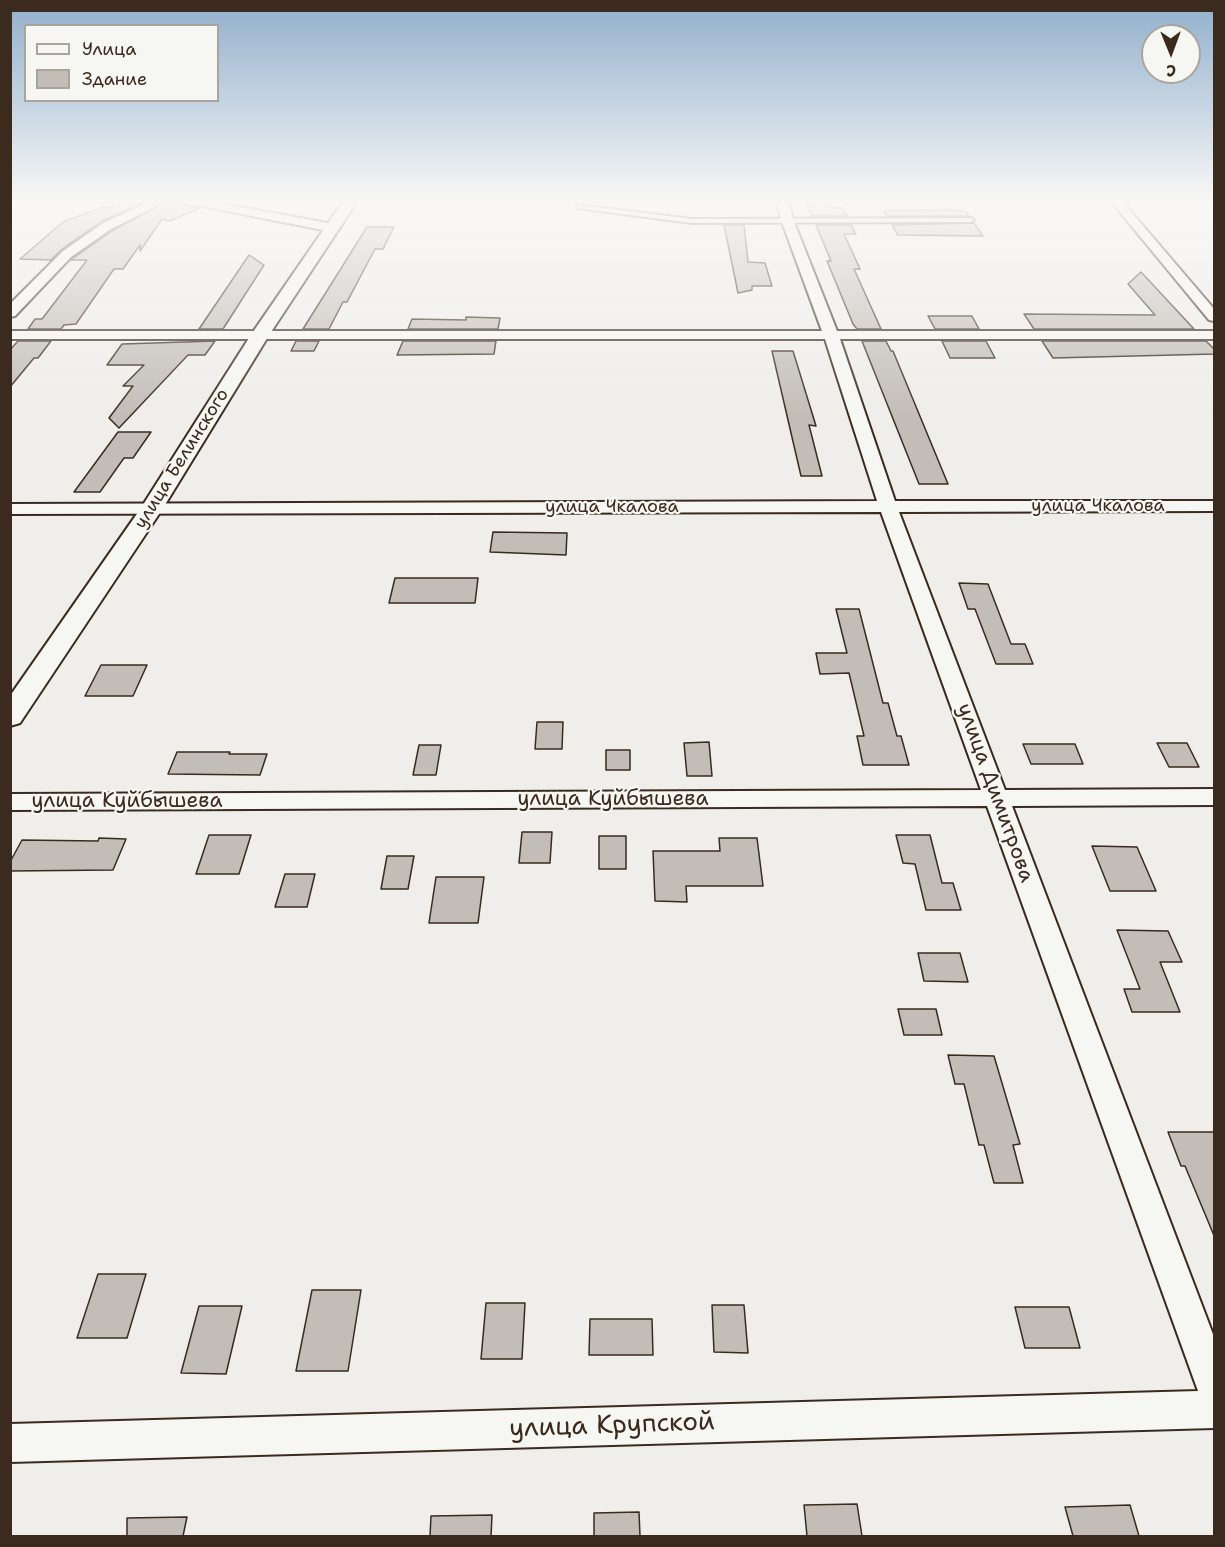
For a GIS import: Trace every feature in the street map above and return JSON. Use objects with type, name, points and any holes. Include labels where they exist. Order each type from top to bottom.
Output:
[{"type":"street","points":[[10,313],[49,272]]},
{"type":"street","name":"улица Белинского","points":[[10,717],[152,508],[260,335],[303,272]]},
{"type":"street","name":"улица Димитрова","points":[[808,272],[888,507],[1215,1384]]},
{"type":"street","points":[[1177,272],[1215,317]]},
{"type":"street","points":[[10,335],[1215,335]]},
{"type":"street","name":"улица Чкалова","points":[[10,510],[1215,506]]},
{"type":"street","name":"улица Куйбышева","points":[[10,802],[1215,797]]},
{"type":"street","name":"улица Крупской","points":[[10,1443],[1215,1409]]},
{"type":"building","points":[[78,272],[112,272],[76,324],[64,325],[61,329],[28,329],[35,319],[42,319]]},
{"type":"building","points":[[237,272],[259,272],[223,329],[199,329]]},
{"type":"building","points":[[339,272],[363,272],[329,329],[303,329]]},
{"type":"building","points":[[734,272],[768,272],[772,286],[752,286],[752,290],[738,293]]},
{"type":"building","points":[[832,272],[855,272],[881,329],[857,329]]},
{"type":"building","points":[[1141,272],[1194,329],[1034,329],[1024,314],[1155,315],[1128,284]]},
{"type":"building","points":[[928,316],[972,316],[979,329],[935,329]]},
{"type":"building","points":[[466,317],[500,318],[498,329],[408,329],[412,319],[466,320]]},
{"type":"building","points":[[18,341],[51,341],[10,387],[10,350]]},
{"type":"building","points":[[215,341],[205,355],[188,355],[119,428],[109,418],[133,386],[123,386],[144,365],[107,365],[122,344]]},
{"type":"building","points":[[296,341],[319,341],[314,351],[291,351]]},
{"type":"building","points":[[403,341],[496,341],[494,354],[397,355]]},
{"type":"building","points":[[862,341],[886,341],[893,351],[948,484],[919,484]]},
{"type":"building","points":[[942,341],[986,341],[995,358],[950,358]]},
{"type":"building","points":[[1042,341],[1206,341],[1215,350],[1215,354],[1053,358]]},
{"type":"building","points":[[772,351],[793,351],[816,426],[809,425],[822,476],[801,476]]},
{"type":"building","points":[[118,432],[151,432],[133,458],[124,458],[100,492],[74,492]]},
{"type":"building","points":[[493,532],[567,533],[566,555],[490,552]]},
{"type":"building","points":[[395,578],[478,578],[475,603],[389,603]]},
{"type":"building","points":[[959,583],[988,584],[1011,644],[1025,644],[1033,664],[996,664],[975,609],[968,609]]},
{"type":"building","points":[[836,609],[859,609],[883,703],[888,703],[897,736],[901,736],[909,765],[863,765],[857,736],[864,736],[849,673],[820,674],[816,653],[847,653]]},
{"type":"building","points":[[101,665],[147,665],[133,696],[85,696]]},
{"type":"building","points":[[537,722],[563,722],[562,749],[535,749]]},
{"type":"building","points":[[709,742],[712,776],[687,776],[684,743]]},
{"type":"building","points":[[1157,743],[1187,743],[1199,767],[1169,767]]},
{"type":"building","points":[[1023,744],[1075,744],[1083,764],[1031,764]]},
{"type":"building","points":[[419,745],[441,745],[436,775],[413,775]]},
{"type":"building","points":[[606,750],[630,750],[630,770],[606,770]]},
{"type":"building","points":[[177,752],[267,754],[260,775],[168,774]]},
{"type":"building","points":[[522,832],[552,832],[550,863],[519,863]]},
{"type":"building","points":[[209,835],[251,835],[239,874],[196,874]]},
{"type":"building","points":[[896,835],[930,835],[942,883],[953,883],[961,910],[926,910],[915,864],[903,863]]},
{"type":"building","points":[[599,836],[626,836],[626,869],[599,869]]},
{"type":"building","points":[[99,838],[126,839],[113,870],[10,871],[10,862],[22,840],[98,841]]},
{"type":"building","points":[[719,838],[757,838],[763,886],[686,886],[687,902],[655,901],[653,851],[720,851]]},
{"type":"building","points":[[1092,846],[1137,847],[1156,891],[1110,891]]},
{"type":"building","points":[[387,856],[414,856],[408,889],[381,889]]},
{"type":"building","points":[[285,874],[315,874],[307,907],[275,907]]},
{"type":"building","points":[[436,877],[484,877],[478,923],[429,923]]},
{"type":"building","points":[[1117,930],[1168,931],[1182,962],[1160,962],[1180,1012],[1132,1012],[1124,989],[1140,989]]},
{"type":"building","points":[[918,953],[960,953],[968,982],[924,981]]},
{"type":"building","points":[[898,1009],[936,1009],[942,1035],[904,1035]]},
{"type":"building","points":[[948,1055],[994,1056],[1020,1144],[1013,1145],[1023,1183],[994,1183],[984,1145],[979,1145],[964,1084],[955,1084]]},
{"type":"building","points":[[1168,1132],[1215,1132],[1215,1238],[1185,1166],[1181,1166]]},
{"type":"building","points":[[98,1274],[146,1274],[127,1338],[77,1338]]},
{"type":"building","points":[[312,1290],[361,1290],[348,1371],[296,1371]]},
{"type":"building","points":[[486,1303],[525,1303],[522,1359],[481,1359]]},
{"type":"building","points":[[712,1305],[744,1305],[748,1353],[714,1352]]},
{"type":"building","points":[[199,1306],[242,1306],[226,1374],[181,1373]]},
{"type":"building","points":[[1015,1307],[1069,1307],[1080,1348],[1025,1348]]},
{"type":"building","points":[[590,1319],[652,1319],[653,1355],[589,1355]]},
{"type":"building","points":[[857,1504],[862,1536],[807,1536],[804,1505]]},
{"type":"building","points":[[1130,1505],[1139,1536],[1073,1536],[1065,1507]]},
{"type":"building","points":[[639,1512],[640,1536],[594,1536],[594,1513]]},
{"type":"building","points":[[492,1515],[491,1536],[430,1536],[431,1516]]},
{"type":"building","points":[[187,1517],[183,1536],[127,1536],[127,1518]]}]
